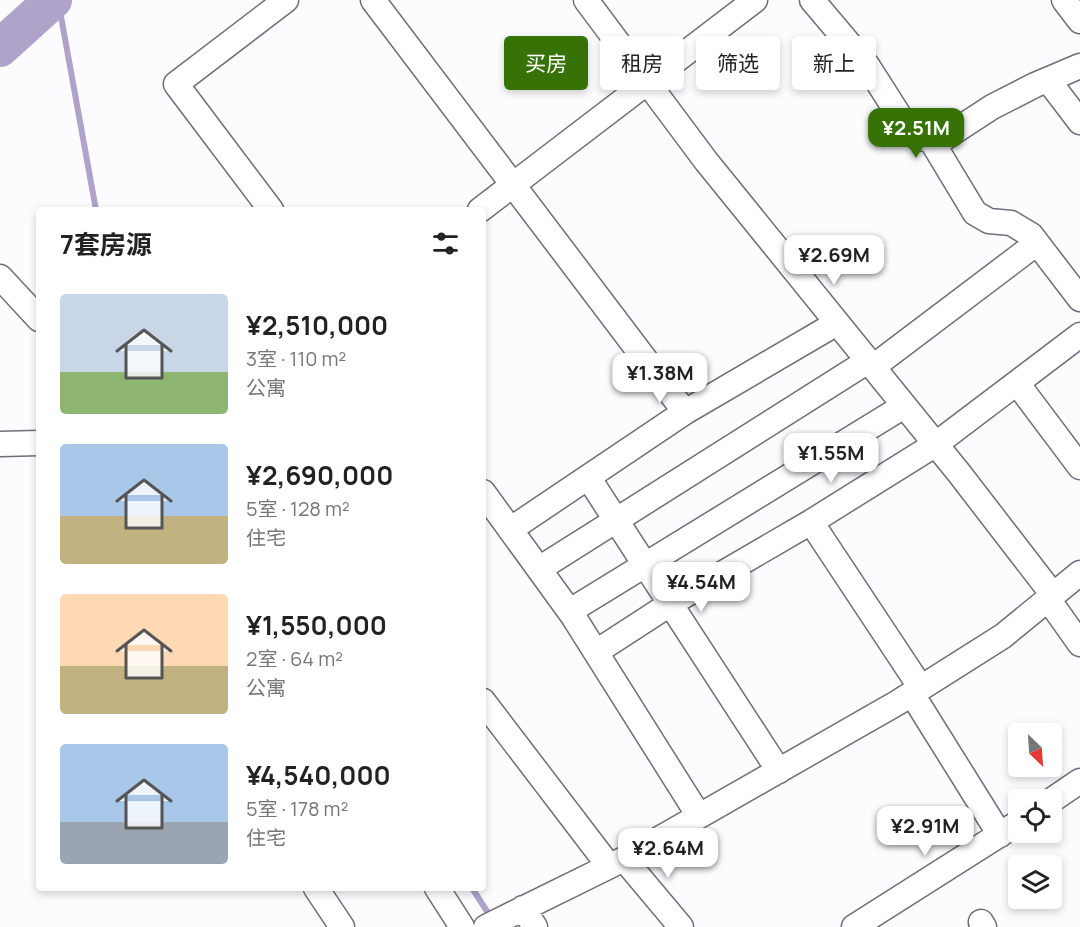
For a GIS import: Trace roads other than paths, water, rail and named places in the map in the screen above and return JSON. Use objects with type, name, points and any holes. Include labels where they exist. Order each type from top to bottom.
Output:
[{"type":"street","points":[[269,207],[176,84],[286,0]]},
{"type":"street","points":[[586,0],[613,36]]},
{"type":"street","points":[[684,54],[755,0]]},
{"type":"street","points":[[812,0],[867,65],[912,133],[918,138],[943,139],[992,107],[1080,66]]},
{"type":"street","points":[[1064,0],[1080,21]]},
{"type":"street","points":[[381,3],[513,185],[685,412]]},
{"type":"street","points":[[1048,80],[1080,122]]},
{"type":"street","points":[[484,207],[637,90]]},
{"type":"street","points":[[653,90],[706,161],[936,444],[1050,597],[1080,644]]},
{"type":"street","points":[[931,140],[975,213],[989,221],[1011,224],[1031,235],[1080,299]]},
{"type":"street","points":[[539,569],[871,364],[1037,243]]},
{"type":"street","points":[[0,277],[36,316]]},
{"type":"street","points":[[511,529],[685,412],[837,323]]},
{"type":"street","points":[[596,652],[670,604],[811,522],[936,444],[1080,335]]},
{"type":"street","points":[[1017,383],[1080,467]]},
{"type":"street","points":[[570,611],[904,406]]},
{"type":"street","points":[[0,444],[35,449]]},
{"type":"street","points":[[588,477],[779,771]]},
{"type":"street","points":[[486,496],[570,611],[699,816]]},
{"type":"street","points":[[811,522],[916,691],[1008,828]]},
{"type":"street","points":[[486,927],[526,915],[916,691],[1003,636],[1080,573]]},
{"type":"street","points":[[486,705],[616,862],[681,927]]},
{"type":"street","points":[[1062,793],[1080,781]]},
{"type":"street","points":[[854,927],[1008,830]]},
{"type":"street","points":[[318,891],[342,927]]},
{"type":"street","points":[[439,891],[462,927]]},
{"type":"waterway","points":[[0,48],[53,0]]},
{"type":"waterway","points":[[58,0],[95,207]]},
{"type":"waterway","points":[[474,891],[492,919]]}]
